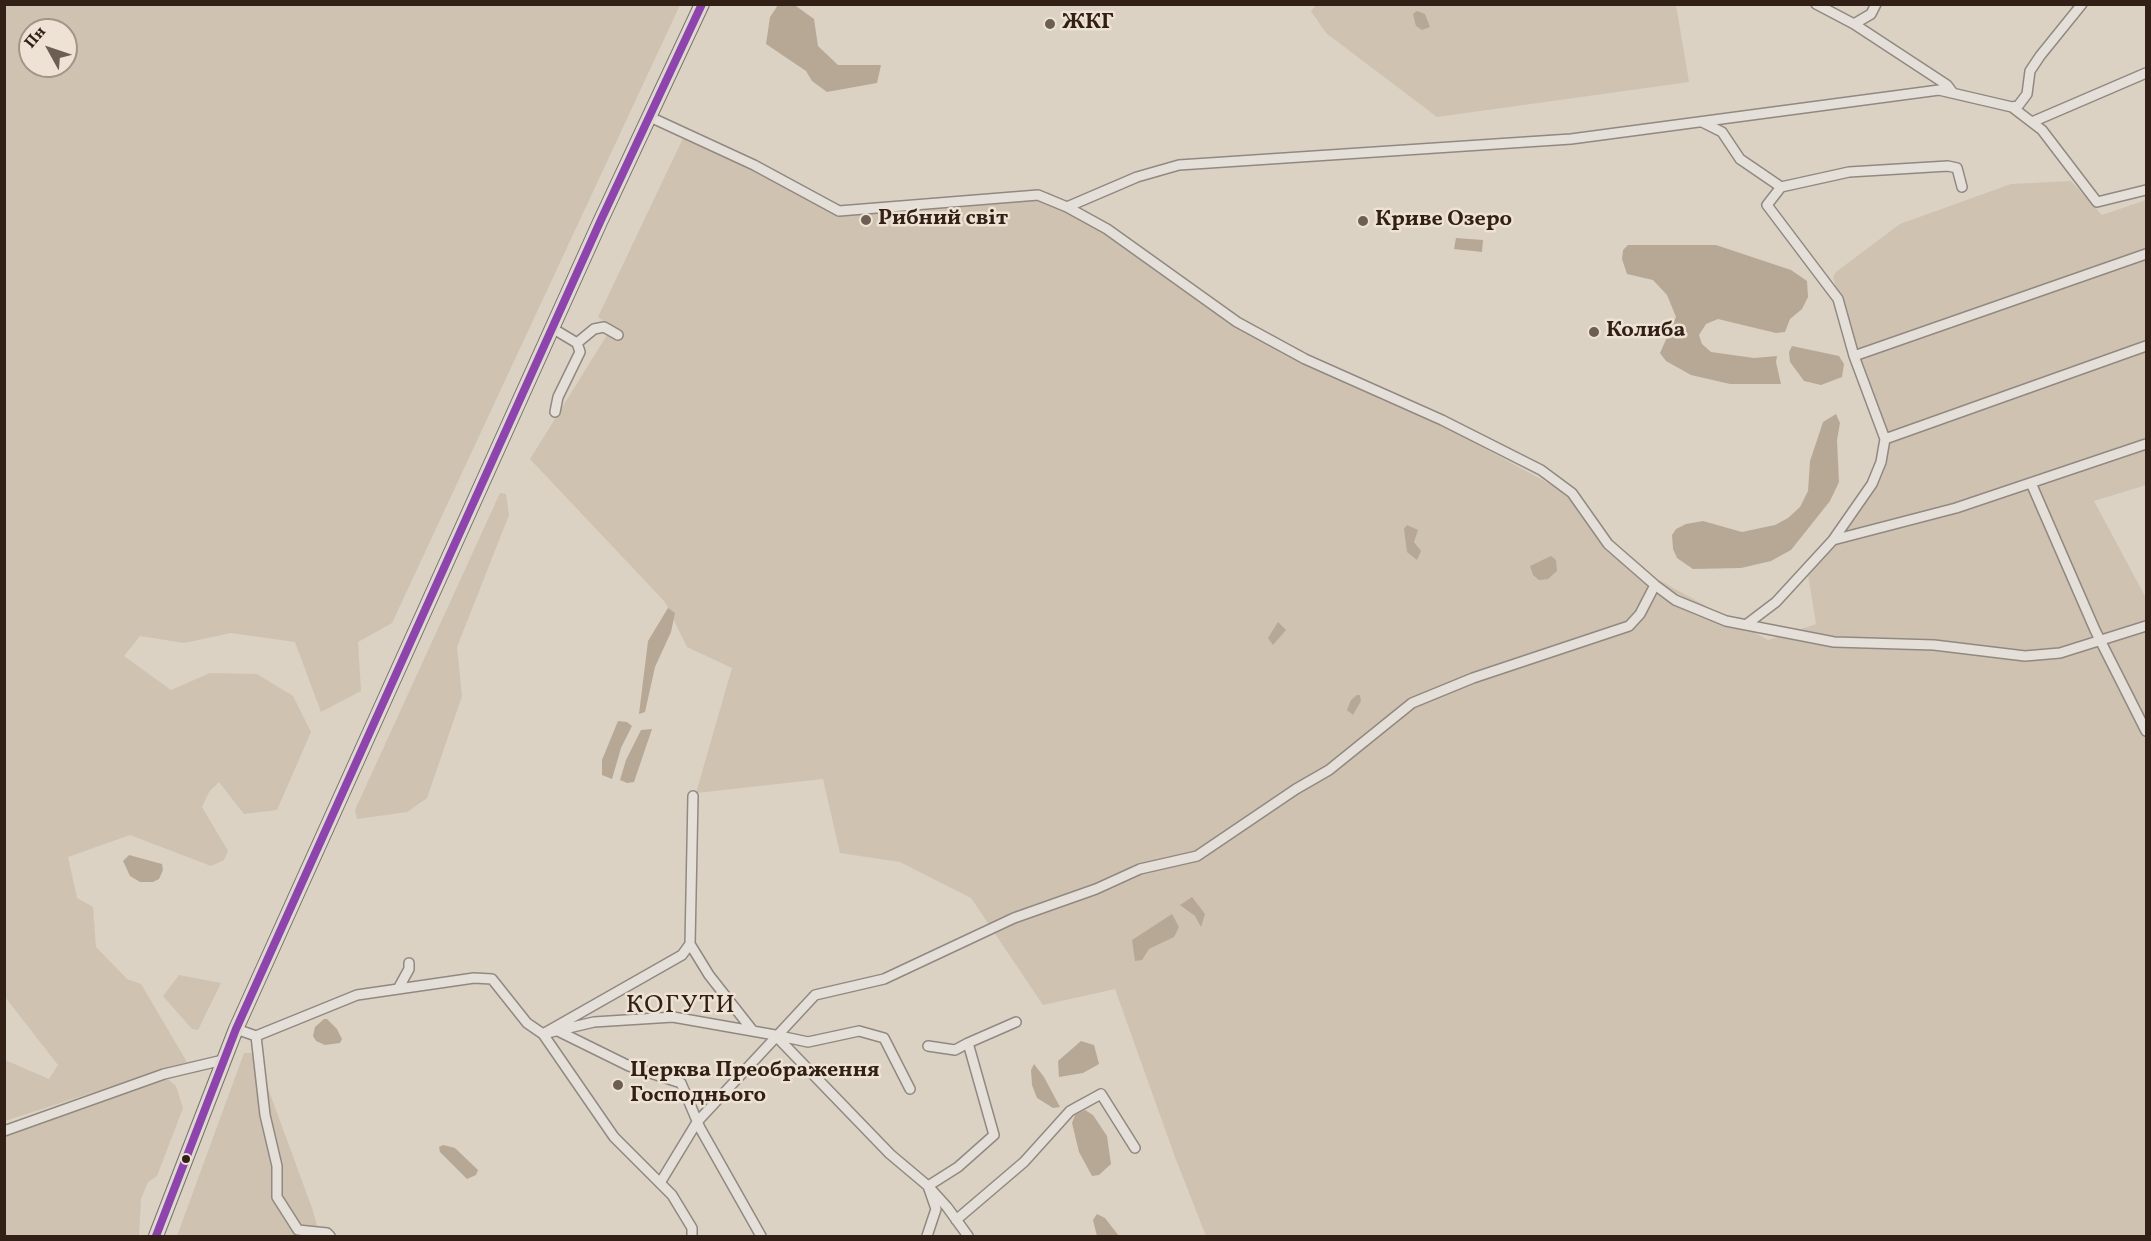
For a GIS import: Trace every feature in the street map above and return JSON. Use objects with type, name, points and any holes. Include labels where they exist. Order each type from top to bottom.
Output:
[{"type":"highway","points":[[156,1236],[223,1060],[552,328],[702,4]]},
{"type":"street","points":[[1816,4],[1854,24],[1947,85],[1953,93]]},
{"type":"street","points":[[1854,24],[1871,14],[1876,4]]},
{"type":"street","points":[[1067,207],[1137,177],[1179,165],[1572,143],[1702,122],[1939,90],[2012,107],[2018,106],[2027,94],[2030,71],[2082,4]]},
{"type":"street","points":[[2032,122],[2146,73]]},
{"type":"street","points":[[2012,107],[2042,130],[2097,202],[2146,190]]},
{"type":"street","points":[[650,117],[754,165],[839,211],[1038,195],[1067,207],[1116,235],[1247,327],[1305,359],[1442,420],[1542,470],[1572,493],[1594,520],[1608,544],[1655,585],[1675,600],[1726,621],[1834,642],[1924,644],[2025,656],[2060,652],[2146,626]]},
{"type":"street","points":[[1702,122],[1722,132],[1740,159],[1781,187]]},
{"type":"street","points":[[1747,624],[1776,602],[1833,540],[1872,484],[1881,462],[1885,439],[1854,356],[1838,299],[1767,205],[1781,187],[1849,172],[1948,166],[1957,168],[1962,187]]},
{"type":"street","points":[[1854,356],[2146,254]]},
{"type":"street","points":[[577,343],[594,329],[603,327],[618,335]]},
{"type":"street","points":[[552,328],[577,343],[580,352],[558,397],[555,412]]},
{"type":"street","points":[[1885,439],[2146,346]]},
{"type":"street","points":[[1833,540],[1956,508],[2146,444]]},
{"type":"street","points":[[2031,483],[2146,731]]},
{"type":"street","points":[[660,1183],[697,1122],[815,994],[884,980],[1014,918],[1096,889],[1140,869],[1197,856],[1296,789],[1329,770],[1412,703],[1473,678],[1629,626],[1640,614],[1655,585]]},
{"type":"street","points":[[693,796],[690,944],[709,975],[753,1031]]},
{"type":"street","points":[[543,1035],[682,955],[690,944]]},
{"type":"street","points":[[398,989],[409,969],[409,963]]},
{"type":"street","points":[[237,1029],[256,1036],[357,995],[474,978],[492,979],[526,1023],[543,1035],[614,1137],[672,1195],[692,1228],[692,1236]]},
{"type":"street","points":[[543,1035],[594,1022],[673,1017],[808,1042],[859,1031],[884,1038],[910,1089]]},
{"type":"street","points":[[927,1046],[955,1050],[1016,1022]]},
{"type":"street","points":[[558,1031],[629,1066],[681,1083],[697,1122],[761,1236]]},
{"type":"street","points":[[775,1035],[890,1154],[928,1186],[968,1236]]},
{"type":"street","points":[[256,1036],[265,1115],[277,1166],[277,1197],[298,1230],[327,1233],[330,1236]]},
{"type":"street","points":[[928,1186],[958,1167],[994,1135],[968,1043]]},
{"type":"street","points":[[4,1131],[164,1074],[223,1060]]},
{"type":"street","points":[[956,1220],[1024,1162],[1070,1112],[1101,1094],[1135,1148]]},
{"type":"street","points":[[927,1236],[936,1209],[928,1186]]},
{"type":"shaded area","points":[[5,4],[680,5],[392,623],[358,642],[361,691],[321,712],[295,642],[231,633],[184,643],[140,636],[124,656],[171,690],[210,673],[257,674],[293,696],[311,732],[277,810],[244,814],[219,782],[209,792],[202,807],[228,851],[224,860],[211,866],[130,835],[68,857],[77,898],[93,907],[96,947],[127,979],[141,984],[187,1062],[5,1121],[5,1060],[49,1079],[58,1065],[5,997]]},
{"type":"shaded area","points":[[1317,4],[1676,5],[1689,82],[1437,117],[1326,33],[1311,11]]},
{"type":"shaded area","points":[[778,5],[796,6],[814,19],[818,46],[838,65],[881,65],[877,83],[827,92],[812,81],[806,71],[766,44],[770,17]]},
{"type":"shaded area","points":[[1417,11],[1425,14],[1430,27],[1422,30],[1416,26],[1413,14]]},
{"type":"shaded area","points":[[685,134],[847,215],[1048,192],[1193,296],[1256,338],[1382,400],[1436,422],[1559,489],[1598,532],[1606,551],[1768,640],[1816,624],[1808,574],[1880,480],[1889,435],[1864,376],[1833,277],[1836,272],[1900,224],[2011,184],[2071,181],[2102,215],[2146,200],[2146,485],[2094,501],[2146,598],[2146,1236],[1206,1236],[1115,989],[1043,1005],[971,898],[900,862],[840,853],[823,779],[696,793],[732,668],[687,647],[665,602],[530,459],[612,327],[598,317]]},
{"type":"shaded area","points":[[1456,238],[1483,240],[1482,252],[1454,249]]},
{"type":"shaded area","points":[[1628,245],[1716,245],[1791,270],[1807,281],[1808,297],[1802,309],[1790,319],[1785,332],[1776,333],[1718,319],[1706,324],[1699,335],[1702,344],[1711,352],[1754,358],[1777,356],[1776,362],[1781,384],[1730,384],[1691,375],[1666,361],[1660,353],[1676,317],[1667,295],[1653,280],[1627,274],[1622,259],[1623,250]]},
{"type":"shaded area","points":[[1792,346],[1839,356],[1844,364],[1842,377],[1821,385],[1804,381],[1790,362],[1789,352]]},
{"type":"shaded area","points":[[1836,414],[1840,423],[1837,440],[1839,482],[1830,501],[1791,550],[1771,561],[1741,568],[1693,569],[1677,558],[1673,549],[1672,535],[1676,529],[1686,524],[1703,521],[1742,532],[1775,525],[1788,518],[1800,507],[1808,491],[1810,461],[1823,422]]},
{"type":"shaded area","points":[[500,493],[506,494],[509,515],[457,647],[462,696],[427,798],[407,812],[357,819],[355,810]]},
{"type":"shaded area","points":[[1407,525],[1418,530],[1414,542],[1421,551],[1417,560],[1407,552],[1404,529]]},
{"type":"shaded area","points":[[1551,556],[1556,560],[1557,571],[1548,579],[1539,580],[1533,575],[1530,566]]},
{"type":"shaded area","points":[[668,608],[675,613],[671,632],[655,667],[645,712],[639,714],[648,641]]},
{"type":"shaded area","points":[[1278,622],[1286,630],[1273,645],[1268,638]]},
{"type":"shaded area","points":[[1360,695],[1361,701],[1353,715],[1347,710],[1351,700]]},
{"type":"shaded area","points":[[618,721],[627,722],[632,726],[621,748],[612,779],[602,775],[602,760]]},
{"type":"shaded area","points":[[652,729],[634,782],[627,783],[620,780],[626,760],[641,730]]},
{"type":"shaded area","points":[[129,855],[162,864],[163,870],[159,879],[153,882],[140,882],[130,876],[123,861]]},
{"type":"shaded area","points":[[1192,897],[1205,914],[1201,927],[1195,916],[1180,905]]},
{"type":"shaded area","points":[[1172,914],[1179,927],[1174,937],[1149,949],[1142,960],[1135,961],[1132,940]]},
{"type":"shaded area","points":[[179,975],[221,983],[198,1030],[192,1029],[163,996]]},
{"type":"shaded area","points":[[327,1019],[337,1029],[342,1039],[340,1043],[325,1045],[316,1041],[313,1036],[315,1027]]},
{"type":"shaded area","points":[[1081,1041],[1094,1045],[1099,1064],[1083,1073],[1059,1077],[1058,1061]]},
{"type":"shaded area","points":[[244,1053],[255,1053],[312,1208],[320,1236],[177,1236]]},
{"type":"shaded area","points":[[1034,1064],[1044,1077],[1060,1107],[1053,1108],[1037,1098],[1032,1085],[1031,1070]]},
{"type":"shaded area","points":[[168,1079],[176,1086],[183,1108],[157,1176],[148,1182],[141,1199],[139,1236],[5,1236],[4,1132]]},
{"type":"shaded area","points":[[1085,1110],[1093,1115],[1107,1136],[1111,1164],[1099,1175],[1092,1176],[1079,1152],[1072,1123],[1075,1115]]},
{"type":"shaded area","points":[[443,1145],[455,1148],[478,1170],[476,1175],[467,1179],[440,1152],[439,1147]]},
{"type":"shaded area","points":[[1097,1214],[1105,1218],[1119,1236],[1097,1236],[1093,1220]]},
{"type":"transit line","points":[[156,1236],[236,1029],[600,222],[702,4]]},
{"type":"place","name":"ЖКГ","points":[[1050,24]]},
{"type":"place","name":"Рибний світ","points":[[866,220]]},
{"type":"place","name":"Криве Озеро","points":[[1363,221]]},
{"type":"place","name":"Колиба","points":[[1594,332]]},
{"type":"place","name":"Церква Преображення Господнього","points":[[618,1085]]},
{"type":"district","name":"КОГУТИ","points":[[681,1007]]}]
